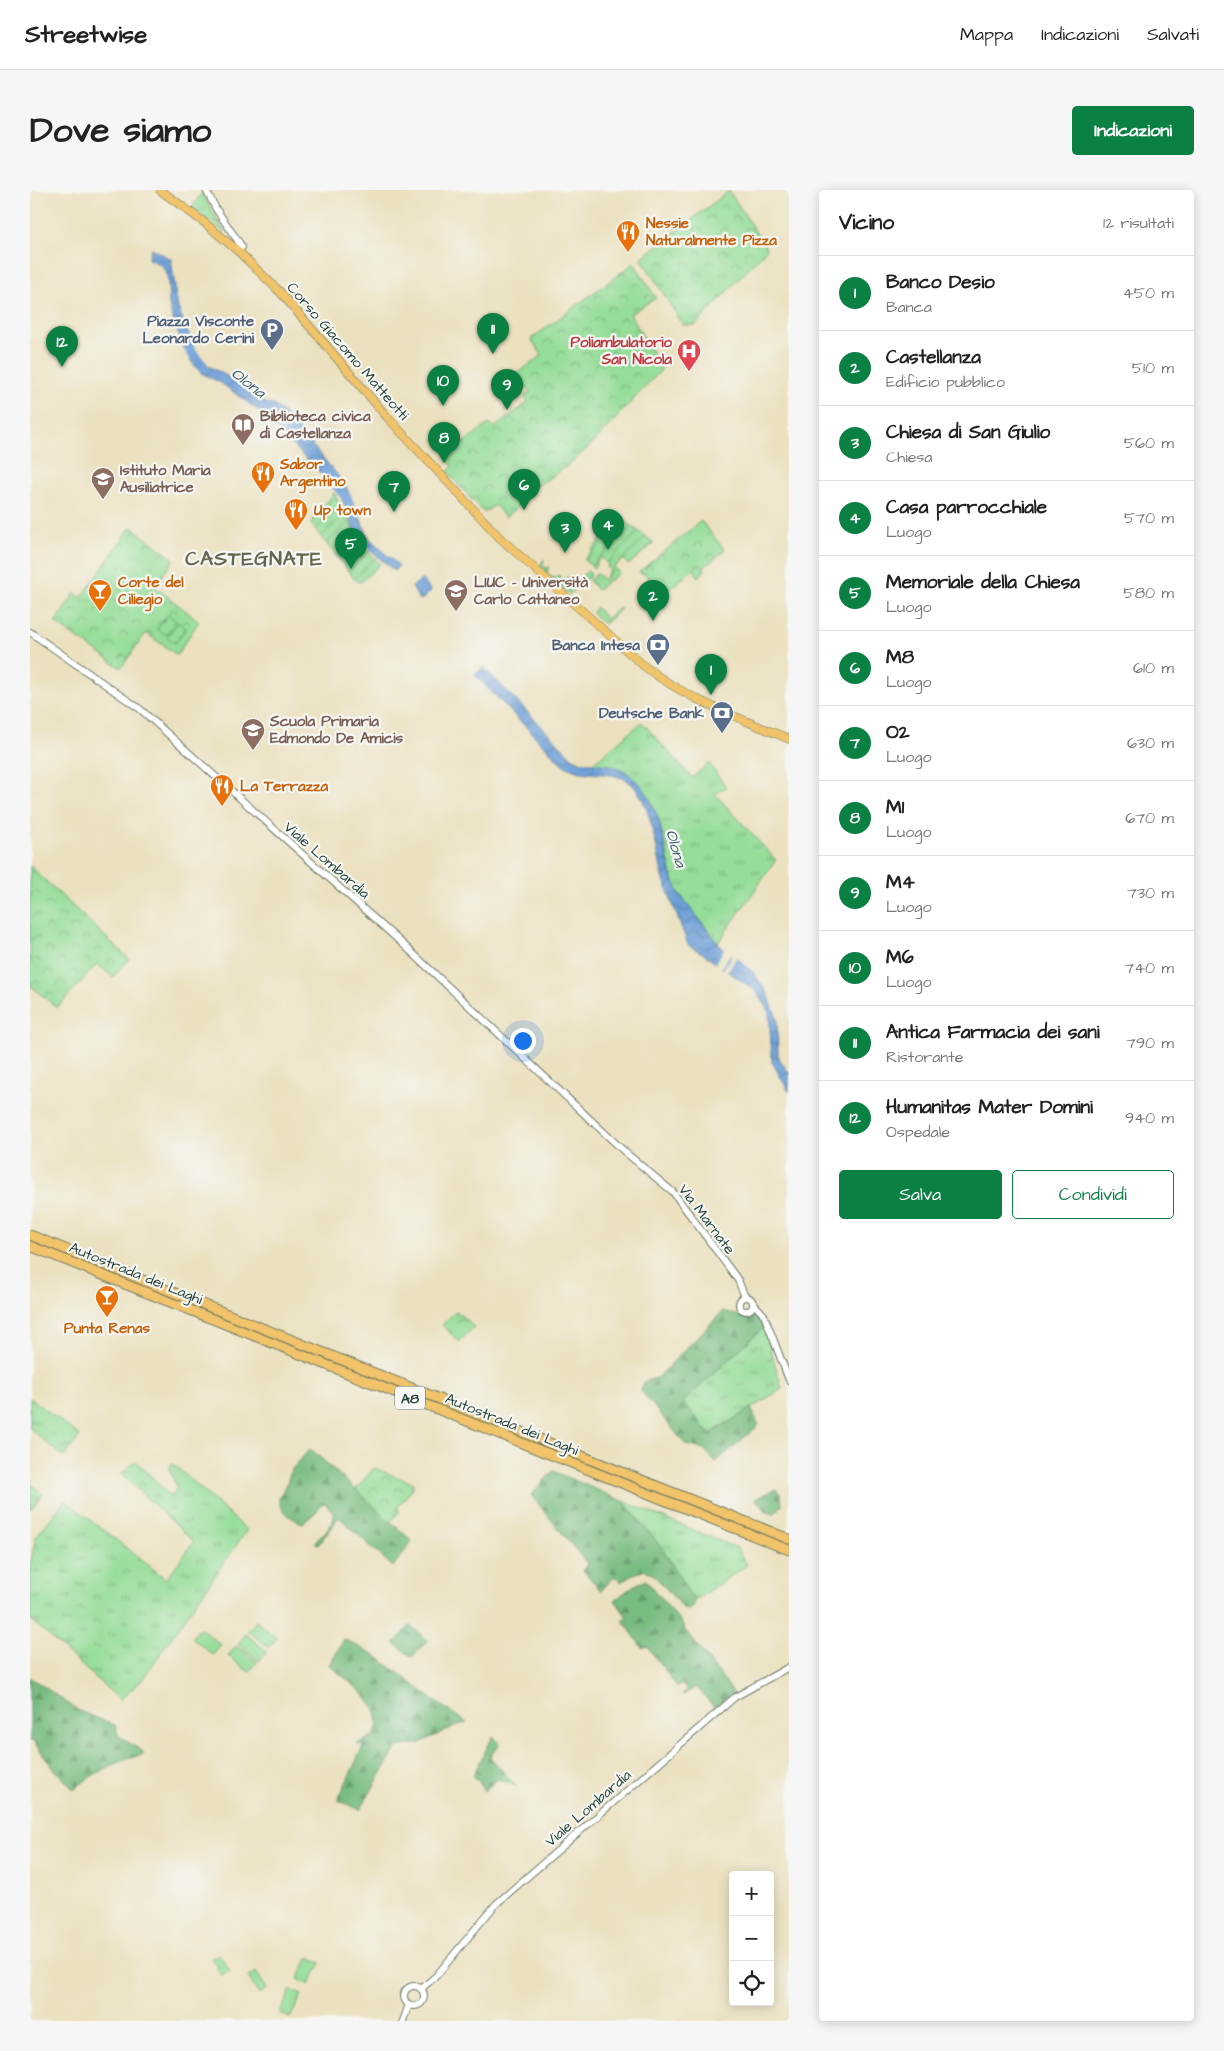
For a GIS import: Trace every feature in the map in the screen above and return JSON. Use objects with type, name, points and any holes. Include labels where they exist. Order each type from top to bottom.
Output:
[{"type":"highway","name":"Autostrada dei Laghi","points":[[30,1235],[789,1538]]},
{"type":"highway","name":"Autostrada dei Laghi","points":[[30,1246],[789,1550]]},
{"type":"main road","name":"Corso Giacomo Matteotti","points":[[160,190],[205,223],[239,252],[281,294],[388,418],[500,538],[582,612],[667,683],[688,695],[789,739]]},
{"type":"street","points":[[206,190],[242,247],[239,252]]},
{"type":"street","name":"Viale Lombardia","points":[[30,632],[140,710],[405,946],[595,1123]]},
{"type":"street","name":"Via Marnate","points":[[595,1123],[626,1153],[673,1192],[738,1280],[745,1297],[750,1298],[764,1315],[789,1380]]},
{"type":"street","name":"Via Marnate","points":[[745,1297],[740,1302],[742,1310],[750,1310],[753,1303]]},
{"type":"street","name":"Viale Lombardia","points":[[421,1989],[436,1976],[496,1904],[735,1697],[789,1667]]},
{"type":"street","name":"Viale Lombardia","points":[[415,1986],[421,1989],[424,1994],[421,2003],[414,2006],[409,2004],[404,1998],[407,1989],[415,1986]]},
{"type":"street","name":"Viale Lombardia","points":[[403,2021],[409,2004]]},
{"type":"green space","points":[[729,191],[767,249],[696,325],[683,325],[641,258]]},
{"type":"green space","points":[[202,193],[225,233],[192,207]]},
{"type":"green space","points":[[634,263],[656,298],[630,314],[662,369],[591,445],[567,466],[527,493],[521,485],[512,492],[521,505],[505,517],[495,505],[484,513],[447,472],[453,466],[447,460],[462,449],[460,445],[486,426],[490,424],[494,428],[528,402],[524,397],[530,392],[523,382],[519,384],[514,376],[542,355],[531,339]]},
{"type":"green space","points":[[334,493],[360,543],[380,564],[361,582],[356,581],[311,524]]},
{"type":"green space","points":[[619,517],[653,542],[652,545],[628,565],[624,559],[614,567],[619,573],[609,581],[605,578],[610,569],[607,567],[608,564],[600,557],[594,568],[584,560]]},
{"type":"green space","points":[[701,521],[725,550],[704,567],[705,570],[699,577],[693,569],[663,595],[644,573],[639,572]]},
{"type":"green space","points":[[131,527],[174,559],[155,587],[199,621],[177,655],[146,633],[121,668],[55,623],[75,593],[81,598]]},
{"type":"green space","points":[[544,559],[543,565],[545,568],[549,567],[547,572],[549,576],[539,567]]},
{"type":"green space","points":[[588,571],[591,575],[569,594],[549,576],[554,578],[559,575],[562,580],[569,577],[572,580],[570,582],[577,587],[582,581],[579,578]]},
{"type":"green space","points":[[597,574],[607,582],[597,590],[589,580]]},
{"type":"green space","points":[[596,607],[606,619],[620,607],[621,609],[604,624],[592,613]]},
{"type":"green space","points":[[168,615],[176,621],[166,635],[157,629]]},
{"type":"green space","points":[[178,622],[186,628],[175,643],[167,637]]},
{"type":"green space","points":[[642,722],[692,778],[709,763],[726,787],[715,794],[776,860],[718,943],[679,893],[674,883],[659,820],[649,797],[624,770],[609,765],[588,764],[593,763]]},
{"type":"green space","points":[[30,866],[129,959],[113,977],[97,964],[57,1008],[30,985]]},
{"type":"green space","points":[[456,1311],[474,1327],[459,1342],[442,1325]]},
{"type":"green space","points":[[723,1311],[744,1317],[755,1317],[764,1327],[683,1402],[710,1434],[751,1408],[759,1425],[716,1462],[704,1449],[686,1445],[641,1391],[644,1382],[658,1377]]},
{"type":"green space","points":[[764,1327],[782,1389],[710,1434],[682,1402]]},
{"type":"green space","points":[[30,1398],[80,1436],[64,1457],[30,1429]]},
{"type":"green space","points":[[309,1450],[312,1450],[412,1541],[393,1567],[339,1517],[318,1545],[315,1541],[324,1534],[334,1518],[334,1513],[325,1503],[321,1504],[316,1512],[303,1523],[290,1517],[283,1510],[279,1497],[287,1484],[291,1470]]},
{"type":"green space","points":[[136,1461],[171,1497],[177,1487],[169,1470],[172,1463],[247,1530],[141,1681],[120,1700],[30,1619],[30,1566],[36,1537],[65,1500],[166,1579],[194,1542],[121,1474]]},
{"type":"green space","points":[[374,1468],[413,1483],[412,1489],[397,1508],[400,1511],[390,1522],[356,1489]]},
{"type":"green space","points":[[553,1471],[623,1501],[664,1551],[694,1601],[694,1606],[689,1610],[684,1609],[654,1575],[645,1570],[631,1575],[621,1582],[617,1577],[614,1577],[601,1591],[583,1570],[588,1565],[531,1495]]},
{"type":"green space","points":[[30,1483],[43,1494],[30,1510]]},
{"type":"green space","points":[[776,1489],[781,1495],[782,1505],[774,1514],[767,1512],[755,1499]]},
{"type":"green space","points":[[623,1501],[737,1548],[747,1565],[694,1601],[664,1551]]},
{"type":"green space","points":[[646,1580],[684,1626],[733,1692],[714,1707],[696,1687],[683,1695],[687,1690],[682,1683],[677,1687],[647,1646],[642,1648],[623,1620],[627,1617],[615,1600],[633,1586]]},
{"type":"green space","points":[[256,1621],[277,1638],[269,1647],[248,1631]]},
{"type":"green space","points":[[410,1626],[428,1640],[412,1657],[394,1643]]},
{"type":"green space","points":[[200,1628],[221,1645],[213,1655],[192,1638]]},
{"type":"green space","points":[[246,1634],[267,1651],[259,1661],[238,1644]]},
{"type":"green space","points":[[344,1639],[375,1655],[432,1699],[467,1723],[457,1725],[420,1743],[397,1747],[360,1810],[338,1800],[364,1744],[357,1744],[373,1736],[378,1726],[377,1716],[365,1696],[329,1665]]},
{"type":"green space","points":[[236,1646],[257,1662],[249,1672],[228,1656]]},
{"type":"green space","points":[[30,1677],[79,1711],[115,1725],[119,1736],[144,1754],[107,1768],[89,1778],[74,1790],[54,1769],[34,1742],[30,1741]]},
{"type":"green space","points":[[493,1736],[500,1743],[490,1757],[516,1786],[498,1779],[484,1791],[473,1775]]},
{"type":"green space","points":[[219,1954],[230,1971],[222,1976],[211,1958]]},
{"type":"green space","points":[[309,1957],[321,1963],[309,1985],[298,1979]]},
{"type":"green space","points":[[256,1972],[267,1989],[259,1994],[248,1977]]},
{"type":"green space","points":[[291,1990],[302,1995],[290,2018],[280,2013]]},
{"type":"water","points":[[151,248],[171,259],[178,308],[192,342],[185,351],[170,310],[168,279],[163,267],[148,259]]},
{"type":"water","points":[[196,351],[209,366],[232,379],[256,399],[275,406],[290,419],[340,478],[332,485],[255,408],[221,383],[201,373],[190,360]]},
{"type":"water","points":[[345,484],[369,538],[399,566],[394,571],[369,550],[357,534],[337,491]]},
{"type":"water","points":[[422,579],[431,591],[423,599],[419,600],[412,587]]},
{"type":"water","points":[[483,667],[572,757],[582,762],[609,765],[624,770],[642,786],[659,820],[671,874],[679,893],[724,951],[737,958],[754,973],[768,994],[777,1018],[778,1054],[789,1073],[789,1092],[772,1062],[767,1007],[752,988],[688,945],[664,880],[648,813],[636,789],[628,781],[620,777],[579,772],[562,764],[475,675]]},
{"type":"pier","points":[[725,948],[732,952],[720,969],[714,965]]},
{"type":"pier","points":[[734,953],[738,955],[726,974],[722,971]]},
{"type":"waterway","name":"Olona","points":[[184,335],[191,352],[202,365]]},
{"type":"waterway","name":"Olona","points":[[326,472],[347,498]]},
{"type":"place","name":"Nessie Naturalmente Pizza","points":[[628,253]]},
{"type":"place","name":"Piazza Visconte Leonardo Cerini","points":[[272,351]]},
{"type":"place","name":"Antica Farmacia dei sani","points":[[493,354]]},
{"type":"place","name":"Humanitas Mater Domini","points":[[62,367]]},
{"type":"place","name":"Poliambulatorio San Nicola","points":[[689,372]]},
{"type":"place","name":"M6","points":[[443,406]]},
{"type":"place","name":"M4","points":[[507,410]]},
{"type":"place","name":"Biblioteca civica di Castellanza","points":[[243,446]]},
{"type":"place","name":"M1","points":[[444,463]]},
{"type":"place","name":"Sabor Argentino","points":[[263,494]]},
{"type":"place","name":"Istituto Maria Ausiliatrice","points":[[103,500]]},
{"type":"place","name":"M8","points":[[524,510]]},
{"type":"place","name":"O2","points":[[394,512]]},
{"type":"place","name":"Up town","points":[[296,531]]},
{"type":"place","name":"Casa parrocchiale","points":[[608,550]]},
{"type":"place","name":"Chiesa di San Giulio","points":[[565,553]]},
{"type":"place","name":"Memoriale della Chiesa","points":[[351,569]]},
{"type":"place","name":"Corte del Ciliegio","points":[[100,612]]},
{"type":"place","name":"LIUC - Università Carlo Cattaneo","points":[[456,612]]},
{"type":"place","name":"Castellanza","points":[[653,621]]},
{"type":"place","name":"Banca Intesa","points":[[658,666]]},
{"type":"place","name":"Banco Desio","points":[[711,695]]},
{"type":"place","name":"Deutsche Bank","points":[[722,734]]},
{"type":"place","name":"Scuola Primaria Edmondo De Amicis","points":[[253,751]]},
{"type":"place","name":"La Terrazza","points":[[222,807]]},
{"type":"place","name":"Punta Renas","points":[[107,1318]]},
{"type":"district","name":"CASTEGNATE","points":[[254,558]]}]
